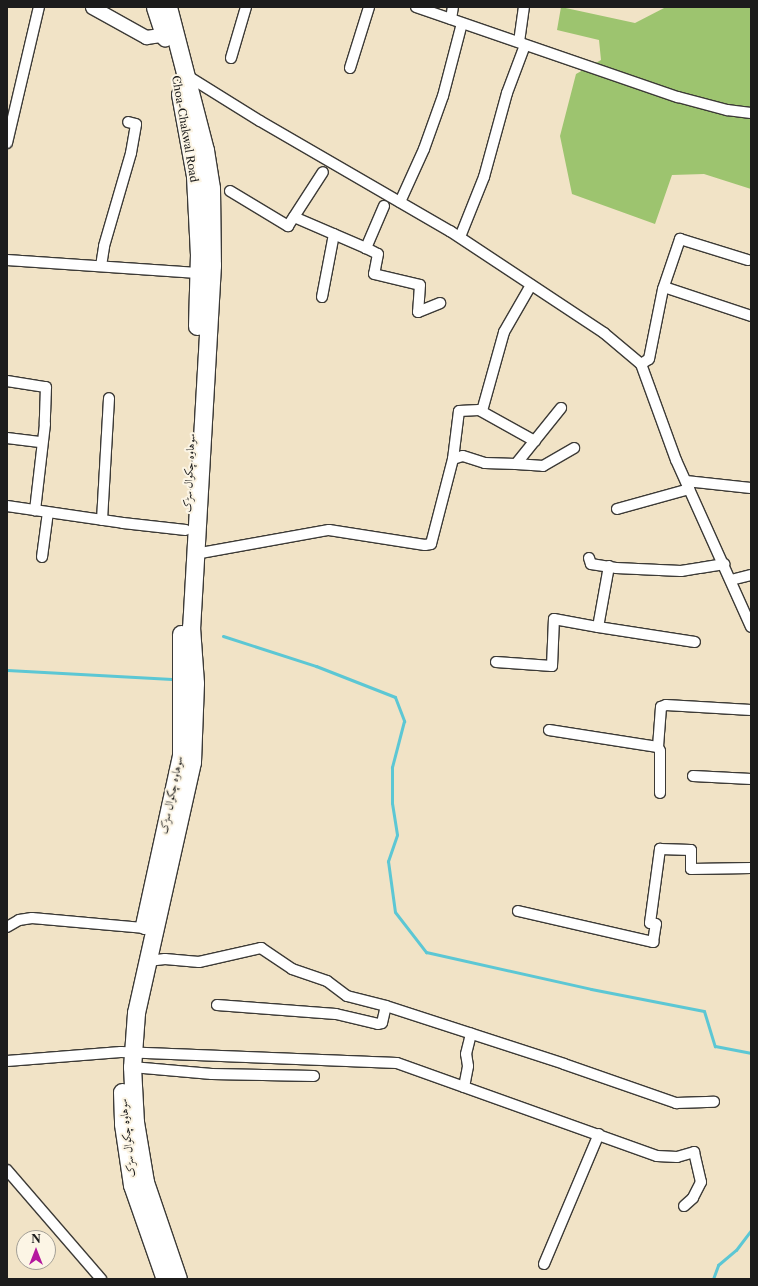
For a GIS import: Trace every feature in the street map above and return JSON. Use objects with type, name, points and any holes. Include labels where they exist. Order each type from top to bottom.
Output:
[{"type":"highway","name":"Choa-Chakwal Road","points":[[155,7],[169,34],[188,136],[195,176],[199,254]]},
{"type":"highway","points":[[168,7],[169,34],[186,76],[205,150],[211,188],[212,227],[191,627],[195,684],[192,762],[136,1013],[129,1057],[135,1122],[145,1182],[178,1279]]},
{"type":"highway","name":"سوہاوہ چکوال سڑک","points":[[165,1279],[132,1185],[123,1124],[143,928],[181,755],[181,630],[199,254]]},
{"type":"street","points":[[7,143],[39,7]]},
{"type":"street","points":[[92,7],[138,34],[146,37],[169,34]]},
{"type":"street","points":[[231,58],[246,7]]},
{"type":"street","points":[[350,68],[369,7]]},
{"type":"street","points":[[416,7],[678,97],[728,110],[751,113]]},
{"type":"street","points":[[451,19],[453,7]]},
{"type":"street","points":[[460,237],[484,177],[522,44],[524,7]]},
{"type":"street","points":[[400,202],[424,149],[443,96],[462,23]]},
{"type":"street","points":[[186,76],[460,237],[604,333],[641,364],[688,485],[751,627]]},
{"type":"street","points":[[101,266],[104,246],[131,153],[136,124],[128,122]]},
{"type":"street","points":[[230,191],[288,226],[323,172]]},
{"type":"street","points":[[366,248],[384,206]]},
{"type":"street","points":[[294,217],[378,254],[374,274],[420,285],[418,312],[440,303]]},
{"type":"street","points":[[322,297],[334,234]]},
{"type":"street","points":[[641,364],[649,359],[664,287],[680,239],[748,260]]},
{"type":"street","points":[[7,260],[198,273]]},
{"type":"street","points":[[482,411],[504,332],[531,285]]},
{"type":"street","points":[[664,287],[751,316]]},
{"type":"street","points":[[7,381],[46,387],[35,510]]},
{"type":"street","points":[[102,520],[109,398]]},
{"type":"street","points":[[516,464],[561,408]]},
{"type":"street","points":[[195,554],[328,530],[425,545],[431,544],[453,459],[459,411],[482,411],[535,441]]},
{"type":"street","points":[[7,438],[42,442]]},
{"type":"street","points":[[453,459],[463,456],[485,463],[543,466],[574,448]]},
{"type":"street","points":[[617,509],[688,485],[751,488]]},
{"type":"street","points":[[7,506],[102,520],[186,530]]},
{"type":"street","points":[[42,557],[48,512]]},
{"type":"street","points":[[589,558],[591,564],[680,571],[724,564]]},
{"type":"street","points":[[598,627],[609,566]]},
{"type":"street","points":[[731,580],[751,575]]},
{"type":"street","points":[[496,662],[552,666],[554,619],[695,642]]},
{"type":"street","points":[[660,793],[660,752],[658,747],[661,707],[666,705],[751,710]]},
{"type":"street","points":[[549,730],[658,747]]},
{"type":"street","points":[[693,776],[751,779]]},
{"type":"street","points":[[518,911],[653,942],[656,924],[650,924],[660,849],[691,850],[691,868],[751,868]]},
{"type":"street","points":[[7,927],[19,920],[32,918],[143,928]]},
{"type":"street","points":[[148,961],[165,959],[199,962],[261,948],[292,969],[327,981],[347,996],[386,1006],[676,1103],[714,1102]]},
{"type":"street","points":[[217,1005],[336,1014],[378,1024],[382,1023],[386,1006]]},
{"type":"street","points":[[464,1087],[468,1066],[466,1054],[471,1034]]},
{"type":"street","points":[[129,1057],[212,1074],[314,1076]]},
{"type":"street","points":[[7,1061],[129,1057],[268,1057],[397,1063],[599,1134],[656,1156],[677,1157],[694,1152],[701,1182],[693,1198],[684,1206]]},
{"type":"street","points":[[544,1264],[599,1134]]},
{"type":"street","points":[[7,1170],[101,1279]]},
{"type":"green space","points":[[561,7],[635,23],[666,7],[751,7],[751,189],[704,174],[672,175],[655,224],[572,194],[560,136],[576,74],[601,60],[599,40],[557,30]]},
{"type":"waterway","points":[[223,636],[316,666],[395,697],[404,721],[392,767],[392,803],[397,835],[388,861],[395,912],[426,952],[591,989],[704,1011],[715,1046],[751,1053]]},
{"type":"waterway","points":[[7,670],[172,679]]},
{"type":"waterway","points":[[713,1279],[718,1265],[736,1250],[751,1230]]}]
